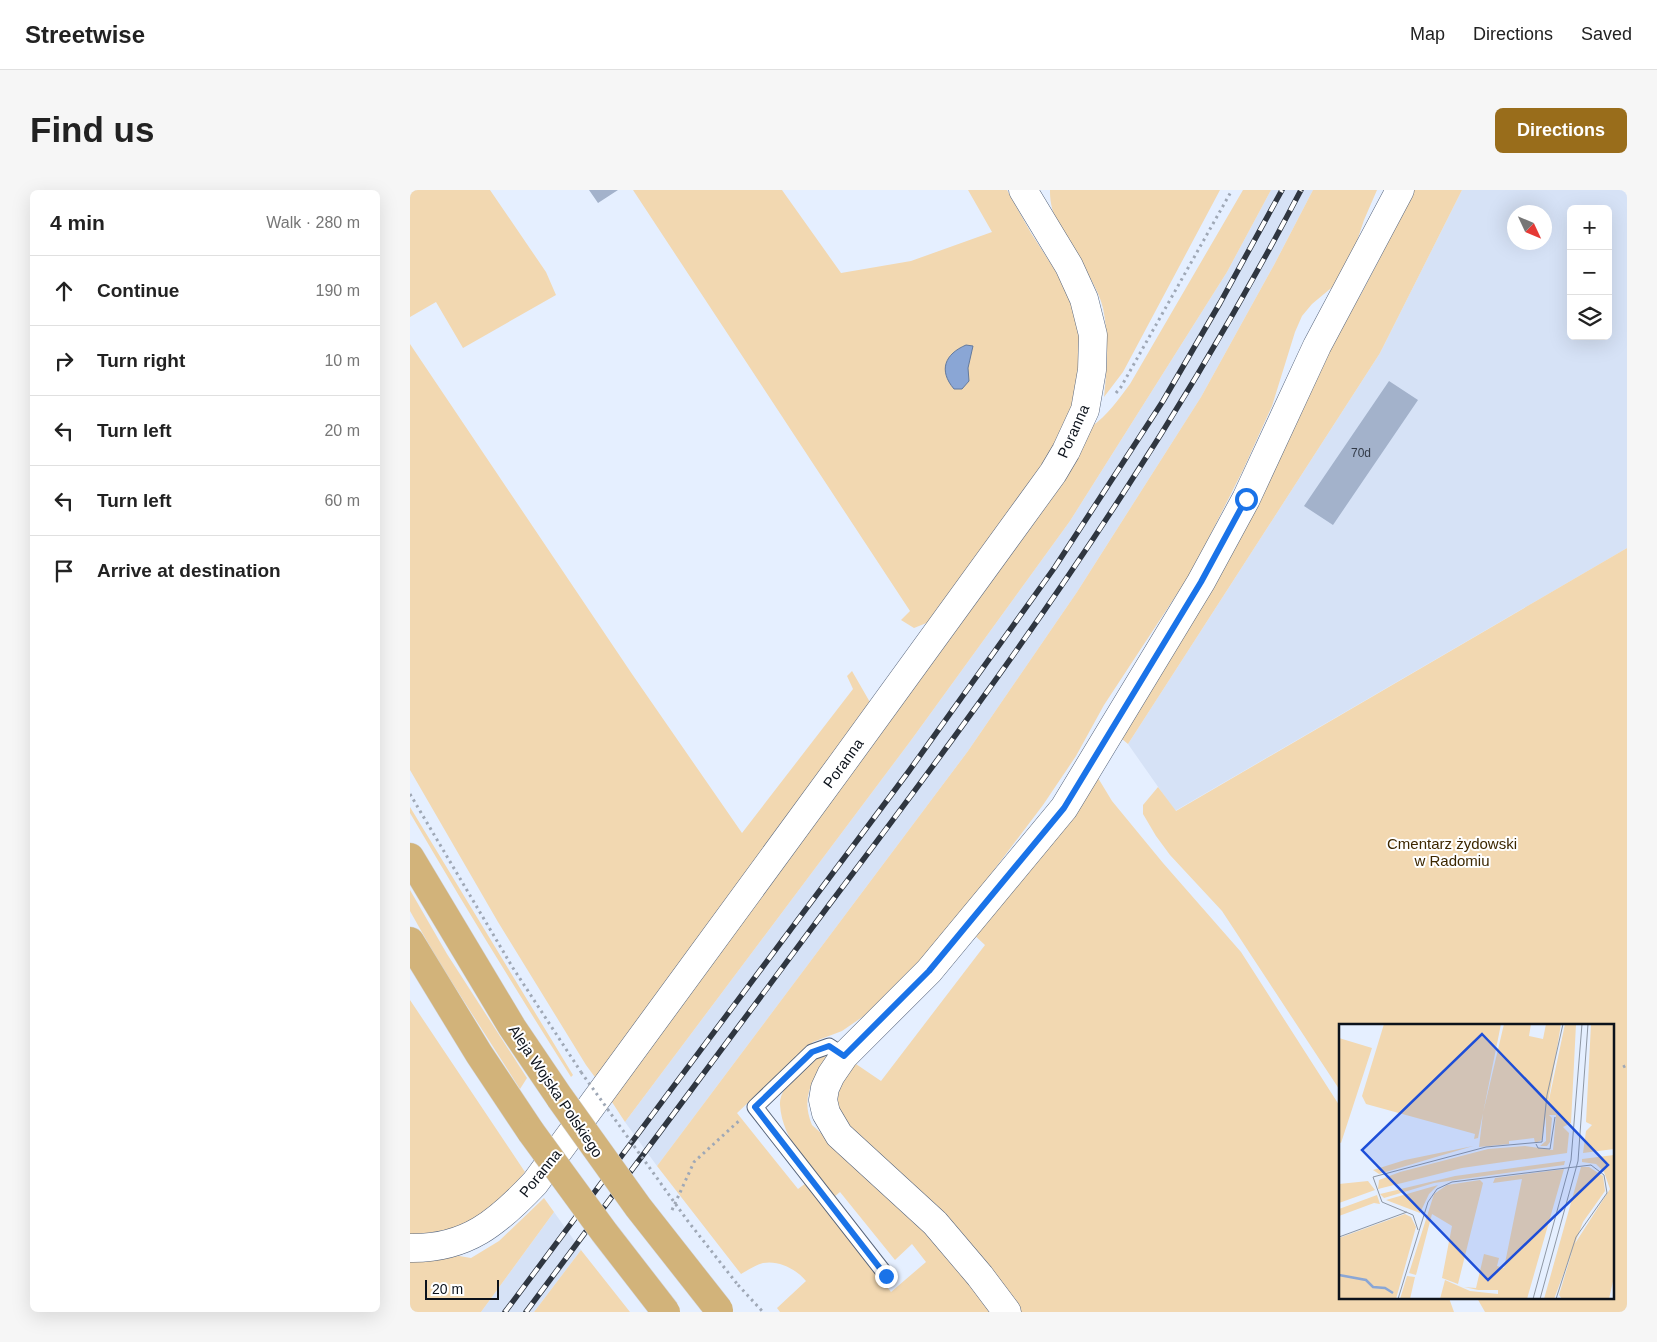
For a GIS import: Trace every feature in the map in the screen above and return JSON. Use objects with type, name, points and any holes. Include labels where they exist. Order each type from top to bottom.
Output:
[{"type":"main road","name":"Aleja Wojska Polskiego","points":[[410,857],[512,1027],[560,1098],[633,1200],[720,1311]]},
{"type":"main road","points":[[410,941],[479,1054],[531,1132],[604,1232],[666,1312]]},
{"type":"street","points":[[1007,1312],[980,1276],[935,1223],[840,1135],[831,1124],[823,1100],[825,1088],[844,1056],[929,971],[1064,808],[1201,582],[1246,499],[1317,346],[1400,190]]},
{"type":"street","name":"Poranna","points":[[410,1248],[441,1246],[463,1239],[488,1227],[508,1211],[534,1183],[841,765],[1047,481],[1066,451],[1085,410],[1092,370],[1093,335],[1084,299],[1069,266],[1025,192]]},
{"type":"lane","points":[[844,1056],[829,1046],[812,1052],[755,1107],[886,1276]]},
{"type":"path","points":[[1111,398],[1121,387],[1232,190]]},
{"type":"path","points":[[410,794],[513,968],[581,1072],[676,1205],[738,1285],[763,1312]]},
{"type":"path","points":[[671,1214],[694,1162],[755,1107]]},
{"type":"shaded area","points":[[1271,190],[1313,190],[1201,397],[1077,592],[968,751],[657,1166],[625,1122],[912,739],[1070,521],[1227,272]]},
{"type":"shaded area","points":[[1462,190],[1627,190],[1627,548],[1175,811],[1128,744],[1380,353]]},
{"type":"shaded area","points":[[554,1212],[581,1250],[534,1312],[481,1312]]},
{"type":"green space","points":[[410,190],[490,190],[546,272],[556,295],[463,348],[436,302],[410,317]]},
{"type":"green space","points":[[633,190],[782,190],[841,273],[911,261],[992,232],[968,190],[1007,190],[1074,305],[1082,357],[1071,415],[1038,475],[929,622],[914,628],[901,620],[910,611]]},
{"type":"green space","points":[[1050,190],[1220,190],[1123,372],[1104,397],[1107,352],[1103,308],[1090,278],[1056,221]]},
{"type":"green space","points":[[1243,190],[1271,190],[1227,272],[1070,521],[912,739],[625,1122],[610,1099],[1091,427],[1108,412],[1130,384]]},
{"type":"green space","points":[[1313,190],[1377,190],[1364,220],[1352,256],[1336,284],[1312,304],[1302,316],[1295,332],[1272,406],[1243,470],[1192,571],[1104,705],[1076,756],[1043,805],[966,907],[890,998],[842,1031],[813,1042],[737,1113],[798,1189],[806,1183],[891,1292],[926,1262],[912,1244],[895,1260],[840,1192],[834,1197],[808,1166],[792,1143],[782,1118],[780,1101],[782,1093],[790,1081],[811,1061],[820,1057],[830,1056],[818,1072],[810,1088],[807,1105],[812,1125],[895,1199],[945,1251],[991,1312],[780,1312],[777,1308],[806,1281],[787,1266],[769,1262],[755,1266],[741,1274],[657,1166],[968,751],[1077,592],[1201,397]]},
{"type":"green space","points":[[1411,190],[1462,190],[1380,353],[1128,744],[1116,734],[1331,339],[1360,296],[1382,254],[1392,223]]},
{"type":"green space","points":[[410,344],[632,674],[742,833],[853,689],[847,676],[852,671],[871,704],[597,1080],[498,922],[410,770]]},
{"type":"green space","name":"Cmentarz żydowski w Radomiu","points":[[1627,548],[1627,1312],[1485,1312],[1478,1300],[1614,1300],[1614,1024],[1339,1024],[1339,1089],[1222,911],[1170,855],[1156,836],[1143,814],[1143,805],[1158,787],[1176,811]]},
{"type":"green space","points":[[1095,773],[1112,801],[1241,952],[1339,1105],[1339,1300],[1450,1300],[1454,1312],[1021,1312],[1009,1295],[852,1129],[841,1113],[838,1102],[839,1090],[853,1062],[881,1081],[985,945],[972,933]]},
{"type":"green space","points":[[410,807],[573,1075],[571,1077],[449,880],[410,813]]},
{"type":"green space","points":[[410,890],[447,954],[527,1078],[520,1089],[437,959],[410,911]]},
{"type":"green space","points":[[410,1000],[525,1172],[496,1204],[479,1217],[454,1228],[417,1235],[410,1234]]},
{"type":"green space","points":[[544,1198],[554,1212],[481,1312],[410,1312],[410,1261],[459,1256],[471,1258],[499,1241]]},
{"type":"green space","points":[[581,1250],[630,1312],[534,1312]]},
{"type":"water","points":[[966,345],[973,346],[968,368],[969,381],[962,389],[954,389],[946,375],[946,363],[953,353]]},
{"type":"building","points":[[589,190],[618,190],[598,203]]},
{"type":"building","points":[[1389,381],[1418,400],[1333,525],[1304,506]]},
{"type":"railway","points":[[505,1312],[909,771],[1055,567],[1163,401],[1220,303],[1282,190]]},
{"type":"railway","points":[[526,1312],[943,752],[1089,545],[1194,381],[1260,267],[1301,190]]},
{"type":"route","points":[[886,1276],[755,1107],[812,1052],[829,1046],[844,1056],[880,1023],[929,971],[1064,808],[1201,582],[1246,499]]}]
